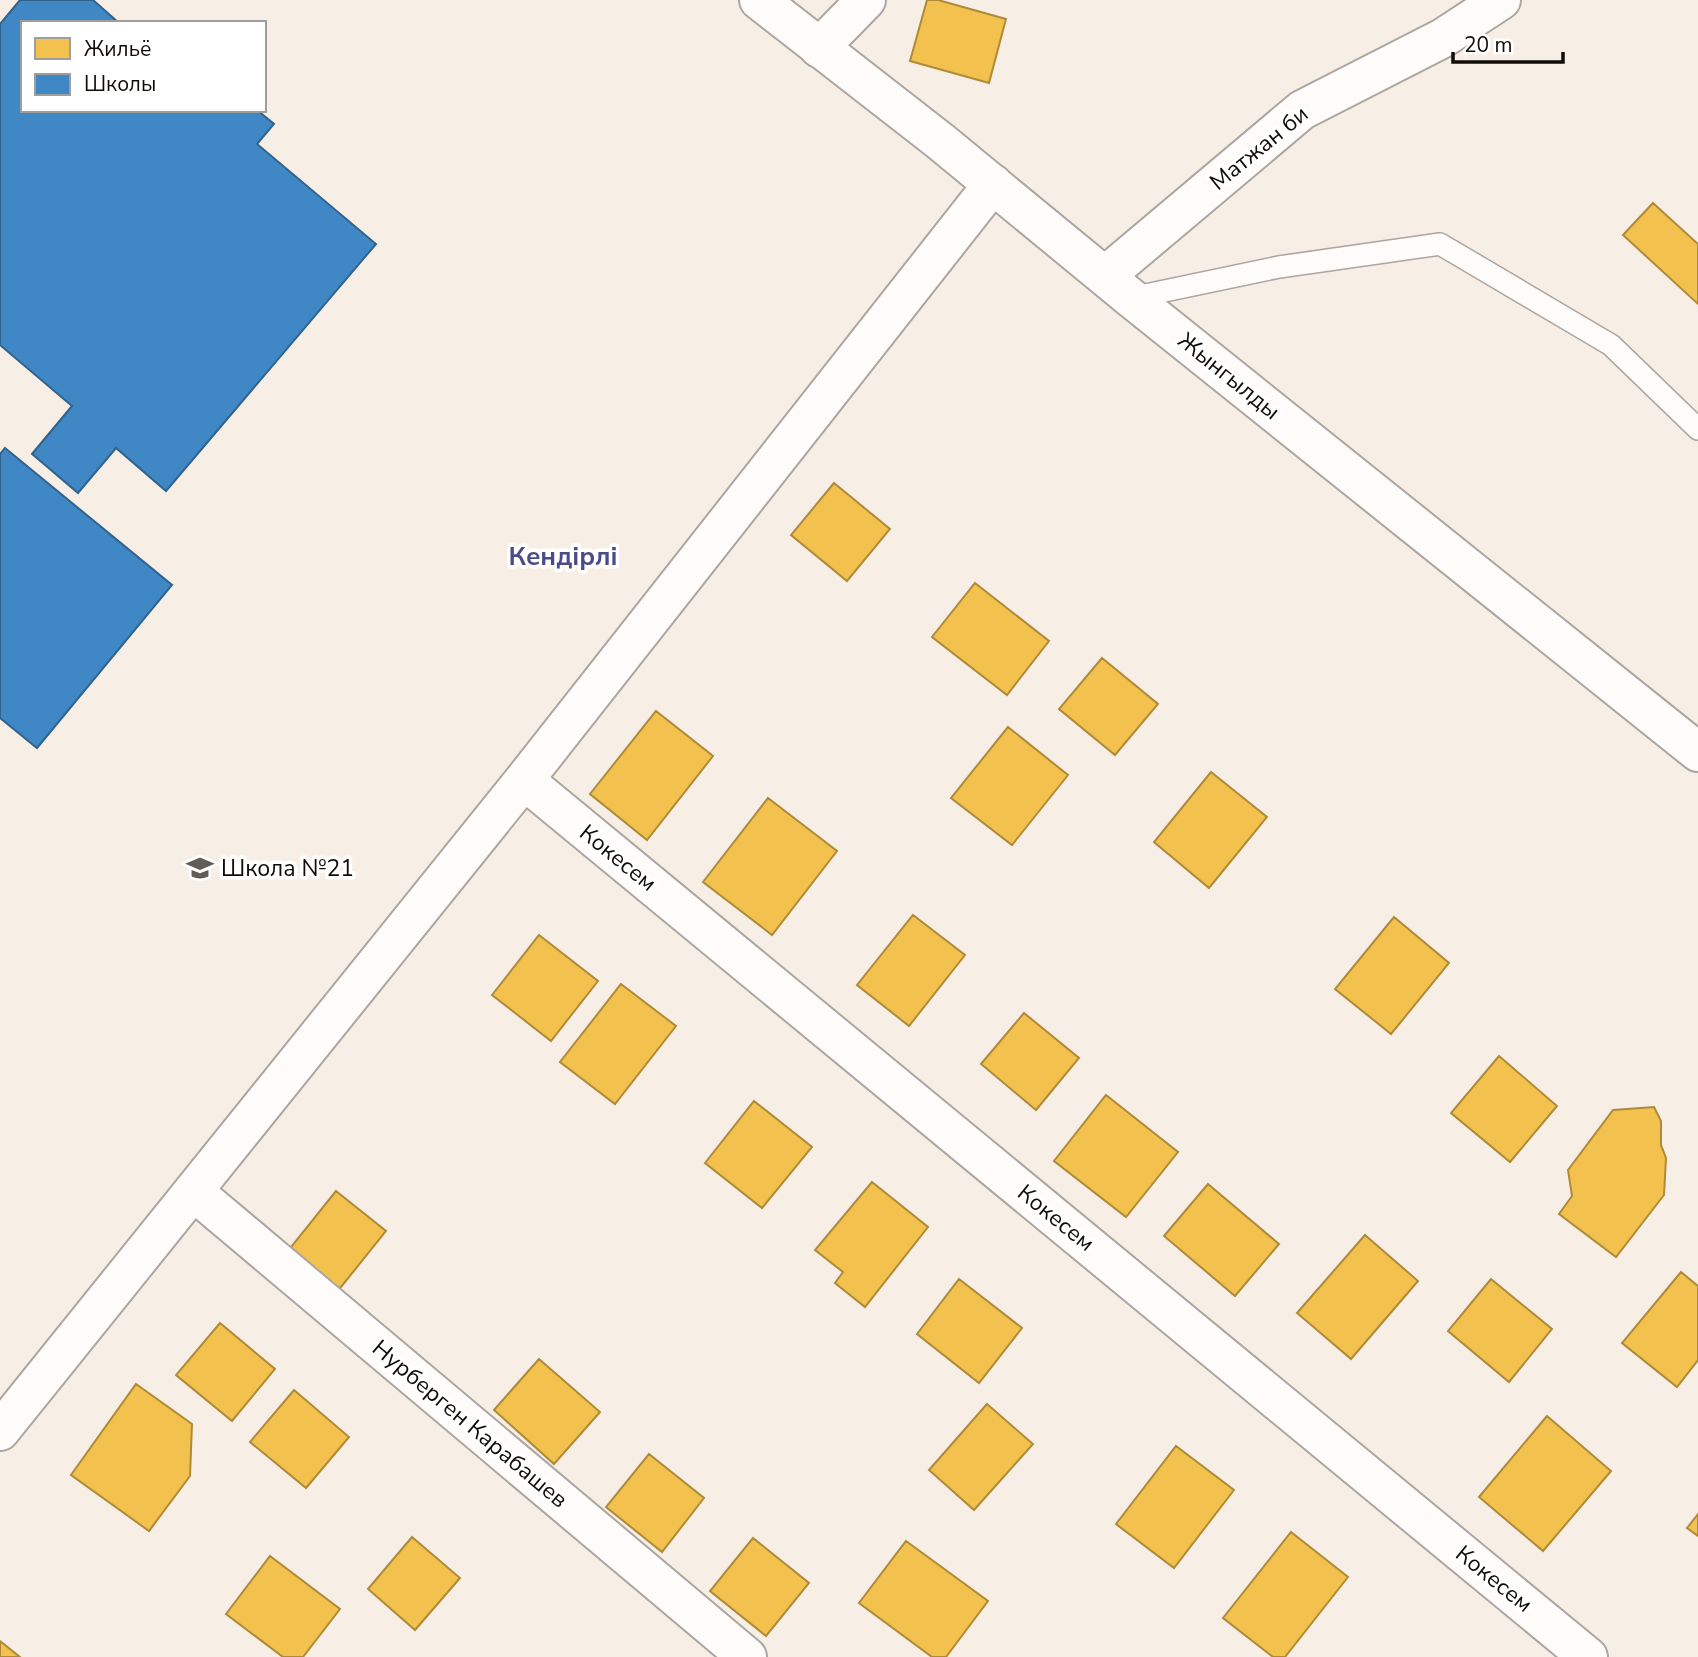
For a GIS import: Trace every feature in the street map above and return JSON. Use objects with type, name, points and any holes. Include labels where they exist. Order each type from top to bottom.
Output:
[{"type":"street","name":"Жынгылды","points":[[759,0],[993,184],[1698,752]]},
{"type":"street","points":[[819,48],[866,0]]},
{"type":"street","name":"Матжан би","points":[[1118,287],[1302,110],[1443,38],[1501,0]]},
{"type":"street","points":[[0,1432],[524,780],[993,184]]},
{"type":"street","name":"Кокесем","points":[[524,780],[1588,1657]]},
{"type":"street","name":"Нурберген Карабашев","points":[[193,1191],[747,1657]]},
{"type":"lane","points":[[1118,287],[1440,244],[1611,345],[1698,429]]},
{"type":"building: Жильё","points":[[927,0],[938,0],[1006,19],[989,83],[910,61]]},
{"type":"building: Жильё","points":[[1653,203],[1698,244],[1698,304],[1623,235]]},
{"type":"building: Жильё","points":[[834,483],[890,529],[847,581],[791,535]]},
{"type":"building: Жильё","points":[[975,583],[1049,641],[1007,695],[932,637]]},
{"type":"building: Жильё","points":[[1102,658],[1158,704],[1115,755],[1059,709]]},
{"type":"building: Жильё","points":[[656,711],[713,756],[647,840],[590,794]]},
{"type":"building: Жильё","points":[[1008,727],[1068,775],[1012,845],[951,798]]},
{"type":"building: Жильё","points":[[1211,772],[1267,817],[1209,888],[1154,842]]},
{"type":"building: Жильё","points":[[768,798],[837,851],[772,935],[703,882]]},
{"type":"building: Жильё","points":[[913,915],[965,955],[909,1026],[857,985]]},
{"type":"building: Жильё","points":[[1394,917],[1449,963],[1391,1034],[1335,989]]},
{"type":"building: Жильё","points":[[539,935],[598,981],[551,1041],[492,995]]},
{"type":"building: Жильё","points":[[621,984],[676,1026],[615,1104],[560,1062]]},
{"type":"building: Жильё","points":[[1024,1013],[1079,1058],[1036,1110],[981,1064]]},
{"type":"building: Жильё","points":[[1499,1056],[1557,1106],[1510,1162],[1451,1113]]},
{"type":"building: Жильё","points":[[1106,1095],[1178,1152],[1126,1217],[1054,1161]]},
{"type":"building: Жильё","points":[[754,1101],[812,1147],[762,1208],[705,1163]]},
{"type":"building: Жильё","points":[[1654,1107],[1661,1121],[1661,1145],[1666,1158],[1664,1195],[1616,1257],[1559,1214],[1572,1196],[1568,1170],[1613,1110]]},
{"type":"building: Жильё","points":[[872,1182],[928,1227],[865,1307],[835,1283],[843,1272],[815,1250]]},
{"type":"building: Жильё","points":[[1208,1184],[1279,1244],[1235,1296],[1164,1236]]},
{"type":"building: Жильё","points":[[336,1191],[386,1231],[337,1292],[287,1252]]},
{"type":"building: Жильё","points":[[1365,1235],[1418,1281],[1351,1359],[1297,1313]]},
{"type":"building: Жильё","points":[[1681,1272],[1698,1286],[1698,1360],[1677,1387],[1622,1343]]},
{"type":"building: Жильё","points":[[959,1279],[1022,1328],[979,1383],[917,1334]]},
{"type":"building: Жильё","points":[[1491,1279],[1552,1329],[1509,1382],[1448,1331]]},
{"type":"building: Жильё","points":[[220,1323],[275,1369],[232,1421],[176,1375]]},
{"type":"building: Жильё","points":[[539,1359],[600,1412],[554,1464],[494,1410]]},
{"type":"building: Жильё","points":[[136,1384],[192,1424],[190,1476],[149,1531],[71,1475]]},
{"type":"building: Жильё","points":[[294,1390],[349,1437],[306,1488],[250,1442]]},
{"type":"building: Жильё","points":[[987,1404],[1033,1444],[974,1510],[929,1470]]},
{"type":"building: Жильё","points":[[1547,1416],[1611,1471],[1543,1551],[1479,1497]]},
{"type":"building: Жильё","points":[[1176,1446],[1234,1490],[1174,1568],[1116,1524]]},
{"type":"building: Жильё","points":[[649,1454],[704,1498],[662,1552],[606,1507]]},
{"type":"building: Жильё","points":[[1698,1514],[1698,1536],[1687,1528]]},
{"type":"building: Жильё","points":[[1291,1532],[1348,1577],[1285,1657],[1273,1657],[1223,1618]]},
{"type":"building: Жильё","points":[[412,1537],[460,1578],[415,1630],[368,1589]]},
{"type":"building: Жильё","points":[[753,1538],[809,1583],[766,1636],[710,1591]]},
{"type":"building: Жильё","points":[[906,1541],[988,1601],[946,1657],[932,1657],[859,1603]]},
{"type":"building: Жильё","points":[[270,1556],[340,1609],[303,1657],[283,1657],[226,1614]]},
{"type":"building: Жильё","points":[[0,1641],[20,1657],[0,1657]]},
{"type":"building: Школы","points":[[20,0],[93,0],[117,21],[21,21],[21,112],[259,112],[274,124],[257,144],[376,244],[166,491],[116,448],[78,493],[32,454],[72,406],[0,345],[0,24]]},
{"type":"building: Школы","points":[[5,448],[172,585],[37,748],[0,718],[0,454]]},
{"type":"place","name":"Школа №21","points":[[200,868]]},
{"type":"district","name":"Кендірлі","points":[[563,556]]}]
